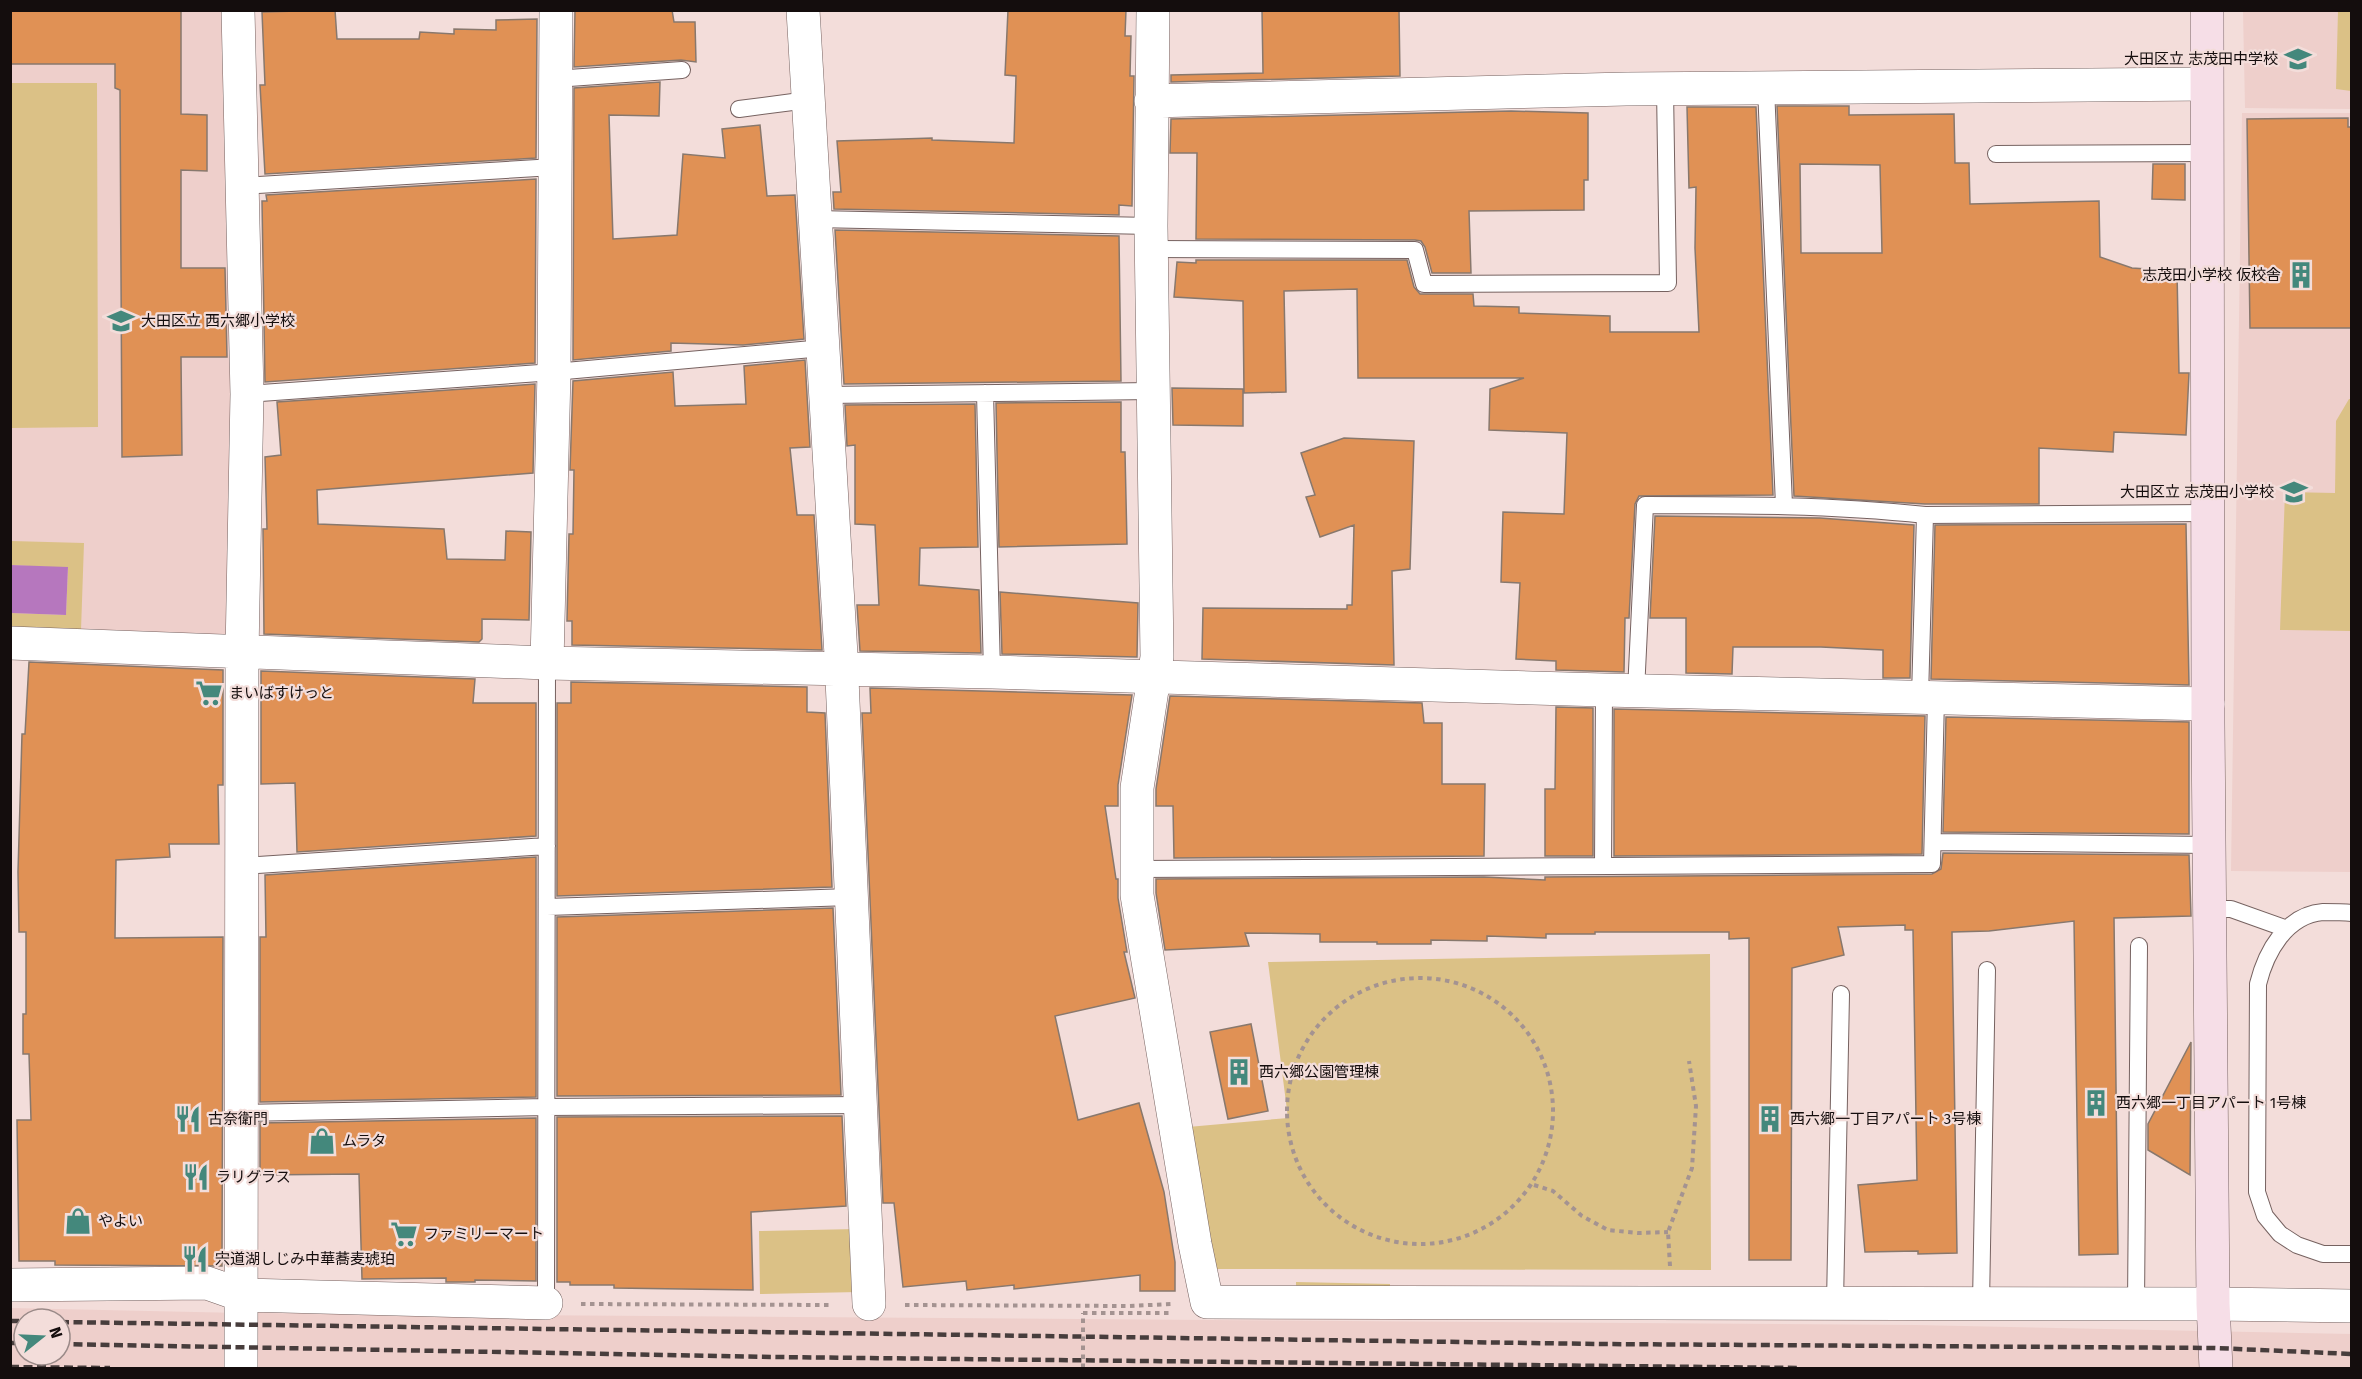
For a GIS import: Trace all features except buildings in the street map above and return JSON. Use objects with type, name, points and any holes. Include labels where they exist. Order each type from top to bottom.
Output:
[{"type":"street","points":[[238,10],[247,394],[242,653],[241,1368]]},
{"type":"street","points":[[547,663],[554,372],[556,10]]},
{"type":"street","points":[[803,10],[813,84],[815,219],[840,669],[869,1304]]},
{"type":"street","points":[[1153,10],[1151,238],[1157,657],[1137,788],[1137,895],[1195,1244],[1207,1302],[2352,1306]]},
{"type":"street","points":[[2207,10],[2208,704],[2213,1304],[2216,1368]]},
{"type":"street","points":[[1151,101],[1665,89],[2206,84]]},
{"type":"street","points":[[10,643],[547,663],[992,672],[1636,691],[2208,704]]},
{"type":"street","points":[[10,1285],[207,1282],[241,1294],[546,1303]]},
{"type":"lane","points":[[555,79],[682,70]]},
{"type":"lane","points":[[739,109],[813,84]]},
{"type":"lane","points":[[1766,88],[1784,505]]},
{"type":"lane","points":[[815,219],[1415,250],[1424,284],[1668,283],[1665,89]]},
{"type":"lane","points":[[1996,154],[2207,153]]},
{"type":"lane","points":[[241,186],[554,166]]},
{"type":"lane","points":[[247,394],[554,372],[823,348]]},
{"type":"lane","points":[[825,395],[1152,391]]},
{"type":"lane","points":[[985,393],[992,672]]},
{"type":"lane","points":[[1636,691],[1645,505],[1784,505],[1857,508],[1925,515],[2207,513]]},
{"type":"lane","points":[[1137,869],[1932,864],[1925,515]]},
{"type":"lane","points":[[546,1303],[547,663]]},
{"type":"lane","points":[[1603,866],[1604,690]]},
{"type":"lane","points":[[1933,842],[2209,845]]},
{"type":"lane","points":[[241,866],[547,846]]},
{"type":"lane","points":[[547,908],[850,897]]},
{"type":"lane","points":[[2210,909],[2231,909],[2287,929]]},
{"type":"lane","points":[[2352,913],[2321,912],[2301,918],[2279,936],[2263,965],[2258,984],[2257,1192],[2265,1216],[2280,1234],[2297,1245],[2323,1254],[2352,1254]]},
{"type":"lane","points":[[2136,1304],[2139,946]]},
{"type":"lane","points":[[1981,1303],[1987,970]]},
{"type":"lane","points":[[1834,1303],[1841,994]]},
{"type":"lane","points":[[241,1113],[546,1107],[861,1105]]},
{"type":"path","points":[[1402,977],[1432,977],[1488,995],[1515,1016],[1526,1029],[1549,1071],[1554,1109],[1546,1158],[1534,1185],[1496,1223],[1451,1242],[1412,1245],[1379,1240],[1348,1225],[1328,1209],[1314,1193],[1297,1164],[1287,1130],[1290,1076],[1312,1030],[1328,1013],[1350,996],[1402,977]]},
{"type":"path","points":[[1671,1270],[1668,1232],[1692,1168],[1696,1106],[1689,1061]]},
{"type":"path","points":[[1534,1185],[1553,1191],[1582,1216],[1608,1230],[1638,1233],[1668,1232]]},
{"type":"path","points":[[546,1303],[752,1306],[869,1304],[1129,1306],[1207,1302]]},
{"type":"path","points":[[1083,1368],[1083,1313],[1173,1313]]},
{"type":"shaded area","name":"大田区立 西六郷小学校","points":[[10,11],[230,11],[231,632],[216,646],[11,634]]},
{"type":"shaded area","name":"大田区立 志茂田中学校","points":[[2243,11],[2351,11],[2351,109],[2245,108]]},
{"type":"shaded area","points":[[2338,11],[2351,11],[2351,91],[2336,89]]},
{"type":"shaded area","points":[[10,83],[97,83],[98,427],[11,428]]},
{"type":"shaded area","name":"大田区立 志茂田小学校","points":[[2242,113],[2351,113],[2351,872],[2231,871]]},
{"type":"shaded area","points":[[2349,399],[2352,399],[2351,631],[2280,630],[2285,492],[2335,493],[2336,421]]},
{"type":"shaded area","points":[[11,541],[84,543],[81,630],[11,627],[11,613],[66,615],[68,568],[11,565]]},
{"type":"shaded area","points":[[11,565],[68,567],[66,615],[11,613]]},
{"type":"shaded area","points":[[1710,954],[1711,1270],[1217,1269],[1188,1127],[1288,1118],[1268,962]]},
{"type":"shaded area","points":[[857,1229],[859,1292],[760,1294],[759,1231]]},
{"type":"shaded area","points":[[1296,1282],[1390,1284],[1390,1288],[1296,1286]]},
{"type":"shaded area","points":[[11,1308],[12,1367],[72,1367],[72,1309],[241,1313],[1915,1325],[2352,1334],[2351,1368],[11,1368]]},
{"type":"railway","points":[[72,1322],[1600,1344],[2215,1348],[2352,1354]]},
{"type":"railway","points":[[72,1344],[773,1357],[1801,1368]]},
{"type":"railway","points":[[10,1367],[110,1368]]},
{"type":"place","name":"大田区立 志茂田中学校","points":[[2298,59]]},
{"type":"place","name":"志茂田小学校 仮校舎","points":[[2301,275]]},
{"type":"place","name":"大田区立 西六郷小学校","points":[[121,321]]},
{"type":"place","name":"大田区立 志茂田小学校","points":[[2294,492]]},
{"type":"place","name":"まいばすけっと","points":[[209,693]]},
{"type":"place","name":"西六郷公園管理棟","points":[[1239,1072]]},
{"type":"place","name":"西六郷一丁目アパート 1号棟","points":[[2096,1103]]},
{"type":"place","name":"古奈衛門","points":[[188,1119]]},
{"type":"place","name":"西六郷一丁目アパート 3号棟","points":[[1770,1119]]},
{"type":"place","name":"ムラタ","points":[[322,1141]]},
{"type":"place","name":"ラリグラス","points":[[196,1177]]},
{"type":"place","name":"やよい","points":[[78,1221]]},
{"type":"place","name":"ファミリーマート","points":[[404,1234]]},
{"type":"place","name":"宍道湖しじみ中華蕎麦琥珀","points":[[195,1259]]}]
